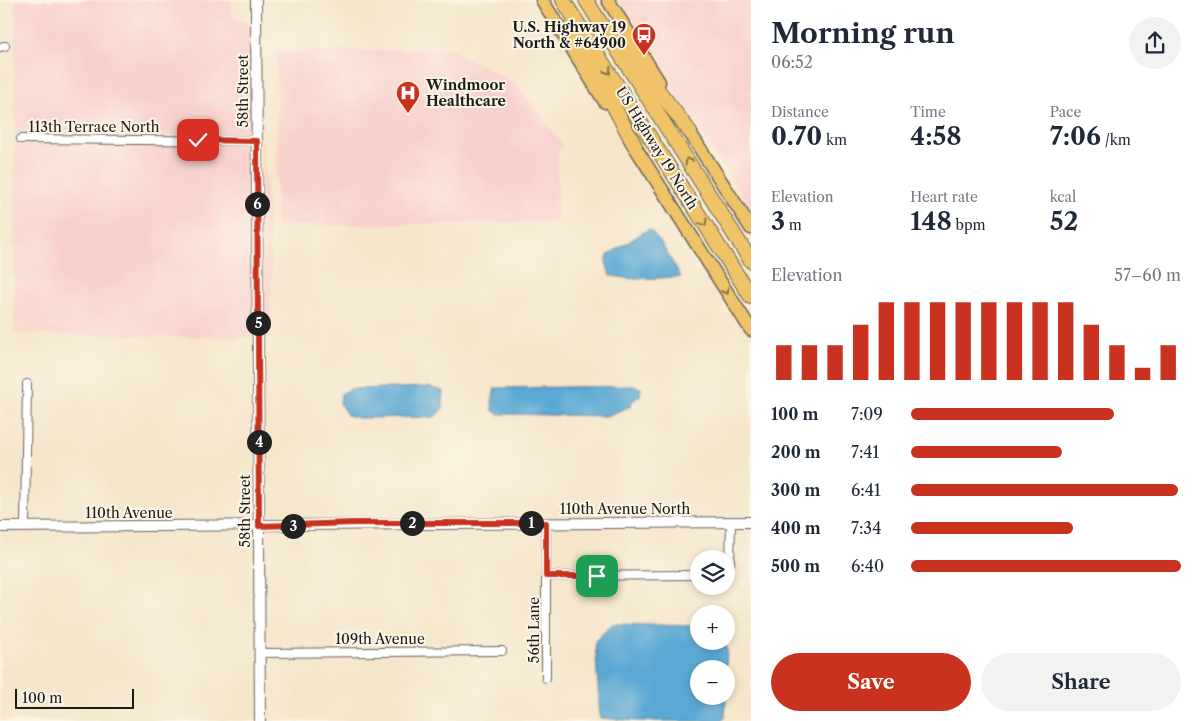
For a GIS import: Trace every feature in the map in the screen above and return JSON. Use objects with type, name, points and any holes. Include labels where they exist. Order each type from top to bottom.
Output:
[{"type":"highway","points":[[557,0],[635,146]]},
{"type":"highway","name":"US Highway 19 North","points":[[563,0],[751,297]]},
{"type":"highway","points":[[588,0],[690,132]]},
{"type":"highway","name":"US Highway 19 North","points":[[588,0],[751,261]]},
{"type":"main road","points":[[542,0],[751,330]]},
{"type":"main road","points":[[608,0],[751,228]]},
{"type":"street","name":"58th Street","points":[[256,0],[260,721]]},
{"type":"street","name":"113th Terrace North","points":[[21,139],[257,141]]},
{"type":"street","points":[[25,526],[27,384]]},
{"type":"street","points":[[730,550],[731,522]]},
{"type":"street","name":"110th Avenue North","points":[[259,526],[354,523],[751,522]]},
{"type":"street","name":"56th Lane","points":[[546,523],[546,678]]},
{"type":"street","name":"110th Avenue","points":[[0,527],[259,526]]},
{"type":"street","points":[[546,576],[690,575]]},
{"type":"street","name":"109th Avenue","points":[[259,653],[502,651]]},
{"type":"shaded area","points":[[15,0],[232,0],[233,19],[252,24],[252,136],[17,135],[17,144],[253,145],[254,338],[14,334]]},
{"type":"shaded area","points":[[617,0],[751,0],[751,208],[692,119]]},
{"type":"shaded area","name":"Windmoor Healthcare","points":[[450,49],[516,84],[563,145],[558,156],[557,222],[276,226],[277,52]]},
{"type":"shaded area","points":[[261,119],[272,277],[270,338],[263,338]]},
{"type":"water","points":[[649,229],[660,241],[681,277],[635,279],[610,276],[606,262],[608,255]]},
{"type":"water","points":[[634,386],[641,388],[640,396],[630,403],[631,406],[607,416],[499,414],[493,411],[492,401],[495,388]]},
{"type":"water","points":[[428,387],[443,391],[443,408],[435,417],[358,418],[347,415],[340,404],[341,394],[350,389]]},
{"type":"water","points":[[612,624],[690,626],[690,650],[727,651],[726,660],[690,660],[690,705],[726,705],[725,718],[721,721],[639,721],[600,718],[595,641]]},
{"type":"place","name":"U.S. Highway 19 North & #64900","points":[[644,56]]},
{"type":"place","name":"Windmoor Healthcare","points":[[408,114]]},
{"type":"route","points":[[198,140],[257,141],[259,526],[285,527],[354,523],[546,523],[546,576],[597,576]]}]
